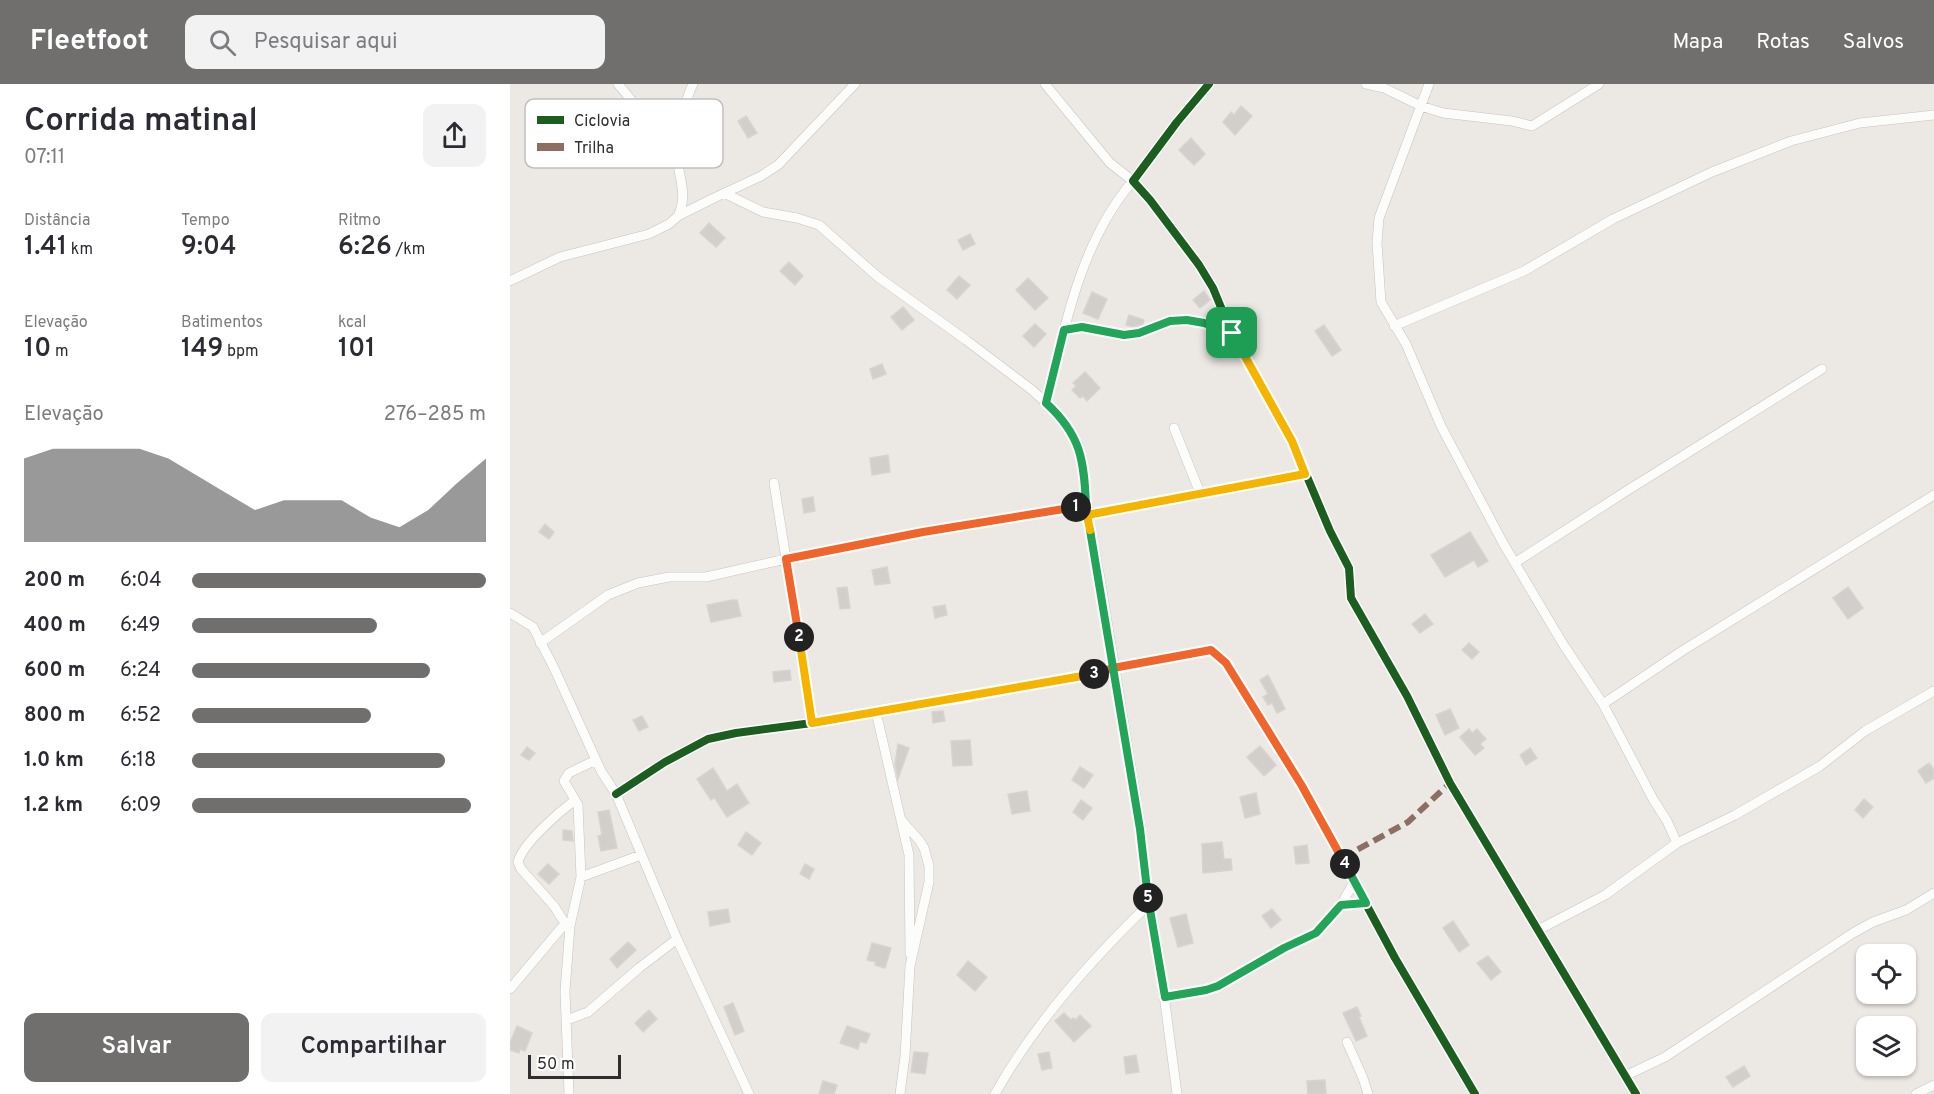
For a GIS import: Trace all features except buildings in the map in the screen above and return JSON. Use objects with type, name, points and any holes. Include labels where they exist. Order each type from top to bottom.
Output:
[{"type":"street","points":[[618,84],[630,99]]},
{"type":"street","points":[[688,99],[693,84]]},
{"type":"street","points":[[510,281],[560,257],[649,234],[669,224],[678,216],[761,176],[777,165],[855,84]]},
{"type":"street","points":[[1045,84],[1110,163],[1150,200],[1199,265],[1213,288],[1232,333],[1292,441],[1330,531],[1349,568],[1351,598],[1407,696],[1450,783],[1636,1094]]},
{"type":"street","points":[[1046,403],[1064,330],[1100,229],[1121,195],[1209,84]]},
{"type":"street","points":[[1366,84],[1384,88],[1421,106],[1443,113],[1512,121],[1532,126],[1599,84]]},
{"type":"street","points":[[1429,84],[1383,204],[1378,225],[1381,302],[1418,369],[1441,426],[1563,644],[1603,704],[1653,799],[1667,820],[1677,843]]},
{"type":"street","points":[[1394,326],[1524,271],[1613,219],[1751,156],[1791,141],[1860,123],[1934,116]]},
{"type":"street","points":[[678,216],[682,208],[683,190],[680,168]]},
{"type":"street","points":[[724,193],[763,212],[797,218],[819,225],[878,277],[966,339],[1046,403],[1062,420],[1078,444],[1083,465],[1086,510],[1100,578],[1140,829],[1148,905],[1165,997],[1177,1094]]},
{"type":"street","points":[[1064,330],[1082,327],[1124,335],[1139,333],[1170,321],[1187,320],[1204,323],[1232,333]]},
{"type":"street","points":[[1516,562],[1822,369]]},
{"type":"street","points":[[1174,428],[1200,493]]},
{"type":"street","points":[[540,643],[608,595],[638,583],[669,577],[706,577],[923,532],[1200,493],[1305,474]]},
{"type":"street","points":[[774,483],[812,723]]},
{"type":"street","points":[[1603,704],[1682,651],[1934,495]]},
{"type":"street","points":[[510,613],[532,627],[554,668],[596,760],[616,794],[677,939],[749,1094]]},
{"type":"street","points":[[616,794],[665,762],[708,739],[1098,673],[1113,668],[1211,650],[1226,663],[1302,786],[1427,1013],[1475,1094]]},
{"type":"street","points":[[1538,930],[1605,895],[1677,843],[1735,815],[1820,766],[1865,731],[1934,691]]},
{"type":"street","points":[[876,712],[909,855],[910,966],[905,1056],[900,1094]]},
{"type":"street","points":[[569,1094],[565,991],[568,926],[581,877],[579,815],[575,800],[564,780],[565,777],[596,760]]},
{"type":"street","points":[[568,926],[554,906],[521,869],[518,862],[527,847],[557,814],[575,800]]},
{"type":"street","points":[[902,821],[924,848],[929,874],[910,966]]},
{"type":"street","points":[[581,877],[641,855]]},
{"type":"street","points":[[1165,997],[1218,986],[1284,948],[1316,933],[1341,905],[1354,882]]},
{"type":"street","points":[[1625,1076],[1665,1057],[1853,933],[1873,922],[1906,910],[1934,893]]},
{"type":"street","points":[[1341,905],[1366,903]]},
{"type":"street","points":[[995,1094],[1020,1052],[1086,968],[1106,945],[1148,905]]},
{"type":"street","points":[[510,989],[562,927],[568,926]]},
{"type":"street","points":[[567,1020],[588,1012],[677,939]]},
{"type":"street","points":[[1347,1042],[1368,1094]]},
{"type":"street","points":[[1916,1094],[1934,1085]]},
{"type":"marked path","points":[[1342,858],[1408,822],[1450,783]]},
{"type":"cycle path","points":[[1209,84],[1133,181],[1199,265],[1213,288],[1232,334],[1292,441],[1330,531],[1349,568],[1351,598],[1407,696],[1450,783],[1636,1094]]},
{"type":"cycle path","points":[[616,794],[665,762],[708,739],[963,698],[1211,650],[1226,663],[1302,785],[1395,958],[1475,1094]]},
{"type":"route","points":[[1232,333],[1204,323],[1187,320],[1170,321],[1139,333],[1124,335],[1082,327],[1064,330],[1046,403],[1056,412],[1078,444],[1083,465],[1086,505],[923,532],[786,559],[812,723],[1098,673],[1113,668],[1193,652],[1211,650],[1226,663],[1302,786],[1366,903],[1341,905],[1316,933],[1284,948],[1218,986],[1165,997],[1148,905],[1140,829],[1113,668],[1100,578],[1087,515],[1305,474],[1292,441],[1232,333]]}]
